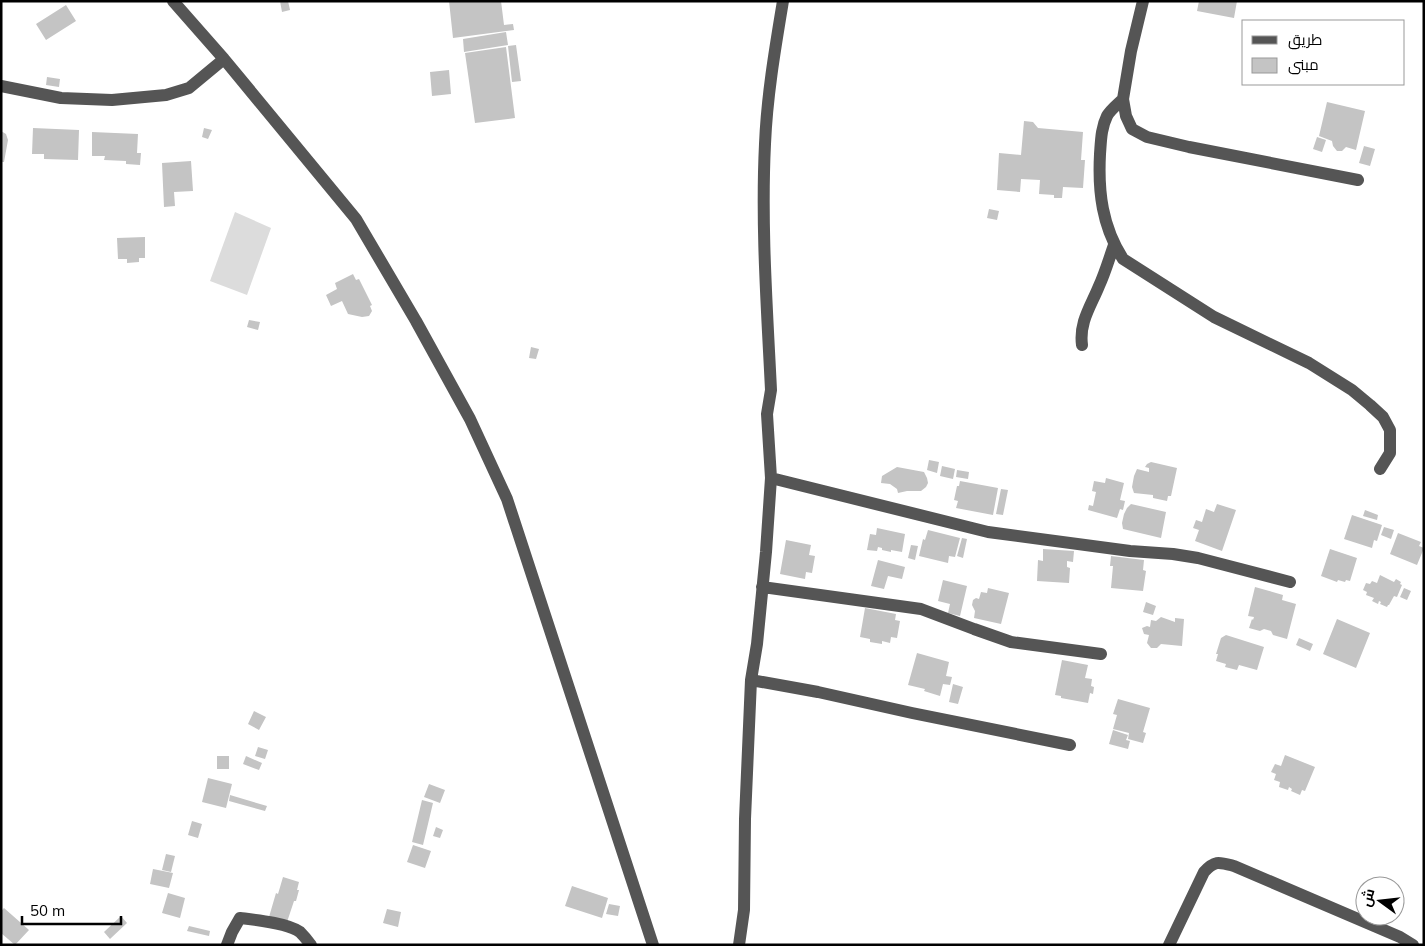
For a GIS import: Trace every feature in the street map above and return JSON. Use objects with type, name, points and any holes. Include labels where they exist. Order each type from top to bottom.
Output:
[{"type":"street","points":[[173,1],[224,59],[356,219],[416,320],[470,419],[507,499],[653,945]]},
{"type":"street","points":[[739,945],[744,910],[745,819],[751,680],[757,644],[771,478],[767,414],[771,390],[764,228],[765,145],[769,93],[783,1]]},
{"type":"street","points":[[1142,1],[1123,99],[1126,116],[1132,128],[1147,137],[1198,149],[1358,180]]},
{"type":"street","points":[[1,86],[61,98],[112,100],[166,95],[189,88],[224,59]]},
{"type":"street","points":[[1123,99],[1108,115],[1101,135],[1099,175],[1100,197],[1105,220],[1114,245],[1123,259],[1207,312],[1309,363],[1352,390],[1383,417],[1390,430],[1390,453],[1380,469]]},
{"type":"street","points":[[1082,345],[1081,334],[1086,314],[1100,285],[1114,245]]},
{"type":"street","points":[[771,478],[988,532],[1198,558],[1290,582]]},
{"type":"street","points":[[762,588],[922,609],[974,630],[1011,642],[1101,654]]},
{"type":"street","points":[[751,680],[818,692],[1070,745]]},
{"type":"street","points":[[1169,945],[1204,872],[1211,864],[1222,863],[1234,866],[1333,908],[1400,937],[1413,945]]},
{"type":"street","points":[[227,945],[240,918],[260,920],[292,929],[299,932],[311,945]]},
{"type":"shaded area","points":[[235,212],[271,228],[247,295],[210,281]]},
{"type":"building","points":[[280,1],[288,1],[290,10],[282,12]]},
{"type":"building","points":[[449,1],[501,1],[504,25],[513,24],[514,30],[453,38]]},
{"type":"building","points":[[1199,1],[1237,1],[1234,18],[1197,11]]},
{"type":"building","points":[[66,5],[76,21],[46,40],[36,24]]},
{"type":"building","points":[[506,32],[508,45],[464,52],[463,39]]},
{"type":"building","points":[[516,45],[521,81],[512,82],[508,46]]},
{"type":"building","points":[[506,47],[515,118],[475,123],[465,53]]},
{"type":"building","points":[[449,70],[451,94],[432,96],[430,72]]},
{"type":"building","points":[[47,77],[60,79],[59,87],[46,85]]},
{"type":"building","points":[[1327,102],[1365,111],[1356,150],[1346,147],[1342,151],[1337,151],[1332,141],[1319,136]]},
{"type":"building","points":[[1024,121],[1033,122],[1038,128],[1083,132],[1081,160],[1085,160],[1083,188],[1063,187],[1062,198],[1054,198],[1054,195],[1039,194],[1040,180],[1021,179],[1020,192],[997,190],[999,153],[1021,155]]},
{"type":"building","points":[[33,128],[79,130],[78,160],[44,159],[44,154],[32,154]]},
{"type":"building","points":[[204,128],[212,130],[208,139],[202,137]]},
{"type":"building","points":[[1,131],[6,134],[8,140],[4,162],[1,162]]},
{"type":"building","points":[[92,132],[138,134],[137,153],[141,153],[140,165],[126,164],[126,161],[104,160],[105,156],[92,156]]},
{"type":"building","points":[[1317,137],[1326,140],[1322,152],[1313,149]]},
{"type":"building","points":[[1364,146],[1375,149],[1370,166],[1359,163]]},
{"type":"building","points":[[191,161],[193,191],[174,192],[175,206],[164,207],[162,163]]},
{"type":"building","points":[[989,209],[999,211],[997,220],[987,218]]},
{"type":"building","points":[[145,237],[145,258],[139,258],[139,262],[127,263],[127,259],[118,259],[117,238]]},
{"type":"building","points":[[353,274],[356,280],[359,279],[372,305],[370,306],[372,311],[369,316],[362,317],[348,314],[342,301],[331,306],[326,295],[337,289],[335,283]]},
{"type":"building","points":[[249,320],[260,322],[258,330],[247,327]]},
{"type":"building","points":[[531,347],[539,349],[536,359],[529,358]]},
{"type":"building","points":[[929,460],[939,462],[937,473],[927,470]]},
{"type":"building","points":[[1151,462],[1177,468],[1171,496],[1168,496],[1167,501],[1153,498],[1153,495],[1134,493],[1132,487],[1137,469],[1149,472],[1149,468],[1145,467]]},
{"type":"building","points":[[942,466],[955,469],[953,479],[940,476]]},
{"type":"building","points":[[897,467],[924,472],[928,483],[926,487],[921,491],[898,493],[897,489],[890,484],[881,483],[882,476]]},
{"type":"building","points":[[957,470],[969,472],[968,479],[956,477]]},
{"type":"building","points":[[1106,478],[1124,483],[1120,500],[1125,501],[1123,510],[1120,509],[1117,518],[1088,510],[1089,505],[1093,506],[1096,492],[1092,491],[1094,481],[1105,483]]},
{"type":"building","points":[[960,481],[998,488],[993,515],[956,508],[958,501],[954,500]]},
{"type":"building","points":[[1001,489],[1008,490],[1003,515],[996,514]]},
{"type":"building","points":[[1131,504],[1166,512],[1161,538],[1123,529],[1124,514]]},
{"type":"building","points":[[1217,504],[1236,510],[1222,551],[1195,541],[1199,530],[1193,528],[1196,520],[1202,522],[1206,509],[1214,512]]},
{"type":"building","points":[[1365,510],[1378,515],[1377,520],[1363,516]]},
{"type":"building","points":[[1352,515],[1382,525],[1377,541],[1374,540],[1372,548],[1344,539]]},
{"type":"building","points":[[1384,527],[1394,530],[1391,539],[1381,535]]},
{"type":"building","points":[[877,528],[905,534],[902,552],[891,550],[891,552],[878,547],[877,551],[867,550],[870,534],[876,535]]},
{"type":"building","points":[[928,530],[960,538],[955,557],[949,556],[948,563],[919,556],[923,539],[925,540]]},
{"type":"building","points":[[1398,533],[1421,542],[1419,546],[1424,548],[1417,565],[1390,554]]},
{"type":"building","points":[[962,538],[967,539],[963,558],[957,556]]},
{"type":"building","points":[[786,540],[811,545],[809,555],[815,556],[812,573],[806,572],[805,579],[780,574]]},
{"type":"building","points":[[911,545],[918,546],[915,560],[908,558]]},
{"type":"building","points":[[1043,549],[1074,551],[1073,562],[1067,561],[1067,567],[1070,568],[1069,583],[1037,581],[1038,560],[1043,561]]},
{"type":"building","points":[[1330,549],[1357,558],[1350,581],[1338,580],[1337,582],[1321,576]]},
{"type":"building","points":[[1111,556],[1144,560],[1143,570],[1146,571],[1143,591],[1111,588],[1113,566],[1110,566]]},
{"type":"building","points":[[878,560],[905,567],[902,579],[888,576],[884,589],[871,586]]},
{"type":"building","points":[[1380,575],[1394,582],[1396,579],[1402,585],[1397,597],[1394,596],[1387,607],[1380,604],[1381,602],[1379,601],[1378,604],[1372,601],[1374,598],[1366,595],[1367,592],[1363,590],[1366,583],[1370,584],[1372,581],[1377,583]]},
{"type":"building","points":[[943,580],[967,586],[960,616],[948,613],[950,604],[938,601]]},
{"type":"building","points":[[1255,587],[1283,595],[1282,600],[1296,604],[1287,639],[1273,635],[1271,631],[1249,628],[1254,617],[1248,616]]},
{"type":"building","points":[[988,588],[1009,593],[1001,624],[974,618],[973,600],[979,599],[981,592],[987,593]]},
{"type":"building","points":[[1404,588],[1411,591],[1407,600],[1400,597]]},
{"type":"building","points":[[1146,602],[1156,606],[1153,615],[1143,612]]},
{"type":"building","points":[[865,608],[896,614],[895,620],[900,621],[897,638],[891,637],[890,643],[882,641],[882,644],[870,642],[870,639],[860,637]]},
{"type":"building","points":[[1161,617],[1175,622],[1175,618],[1184,619],[1182,646],[1161,644],[1157,648],[1151,648],[1147,643],[1149,635],[1144,634],[1142,628],[1150,627],[1151,620],[1156,621]]},
{"type":"building","points":[[1337,619],[1370,633],[1356,668],[1323,654]]},
{"type":"building","points":[[1226,635],[1264,647],[1257,670],[1239,665],[1237,670],[1225,667],[1226,664],[1216,661],[1221,638]]},
{"type":"building","points":[[1299,638],[1313,644],[1310,651],[1296,645]]},
{"type":"building","points":[[917,653],[949,662],[946,676],[952,677],[950,685],[943,684],[940,696],[924,691],[925,689],[908,685]]},
{"type":"building","points":[[1062,660],[1088,665],[1085,678],[1092,679],[1091,686],[1094,687],[1093,694],[1090,693],[1088,703],[1061,698],[1061,696],[1055,695]]},
{"type":"building","points":[[953,684],[963,687],[958,704],[949,702]]},
{"type":"building","points":[[1118,699],[1150,708],[1143,732],[1146,733],[1143,743],[1128,739],[1129,733],[1113,729],[1117,715],[1113,714]]},
{"type":"building","points":[[254,711],[266,717],[259,730],[248,724]]},
{"type":"building","points":[[1113,730],[1128,735],[1126,740],[1130,741],[1128,749],[1109,744]]},
{"type":"building","points":[[258,747],[268,750],[265,759],[255,756]]},
{"type":"building","points":[[1285,755],[1315,767],[1305,791],[1302,790],[1300,795],[1291,791],[1292,789],[1289,787],[1288,790],[1279,787],[1280,782],[1274,780],[1276,774],[1271,772],[1275,764],[1281,766]]},
{"type":"building","points":[[217,756],[229,756],[229,769],[217,769]]},
{"type":"building","points":[[246,756],[262,763],[259,770],[243,764]]},
{"type":"building","points":[[208,778],[232,784],[226,808],[202,802]]},
{"type":"building","points":[[429,784],[445,790],[440,803],[424,797]]},
{"type":"building","points":[[230,795],[267,806],[265,811],[229,801]]},
{"type":"building","points":[[422,800],[433,803],[423,845],[412,842]]},
{"type":"building","points":[[192,821],[202,824],[198,838],[188,835]]},
{"type":"building","points":[[436,827],[443,830],[440,838],[433,836]]},
{"type":"building","points":[[413,845],[431,851],[425,868],[407,862]]},
{"type":"building","points":[[166,854],[175,856],[171,872],[162,870]]},
{"type":"building","points":[[153,869],[173,873],[169,888],[150,884]]},
{"type":"building","points":[[283,877],[299,882],[296,901],[294,901],[287,922],[269,917]]},
{"type":"building","points":[[572,886],[608,898],[602,918],[565,906]]},
{"type":"building","points":[[168,893],[185,898],[180,918],[162,913]]},
{"type":"building","points":[[609,904],[620,906],[618,916],[606,914]]},
{"type":"building","points":[[4,908],[29,930],[15,945],[1,933],[1,911]]},
{"type":"building","points":[[387,909],[401,912],[398,927],[383,923]]},
{"type":"building","points":[[121,916],[127,923],[110,939],[104,932]]},
{"type":"building","points":[[189,926],[210,931],[209,936],[187,931]]}]
